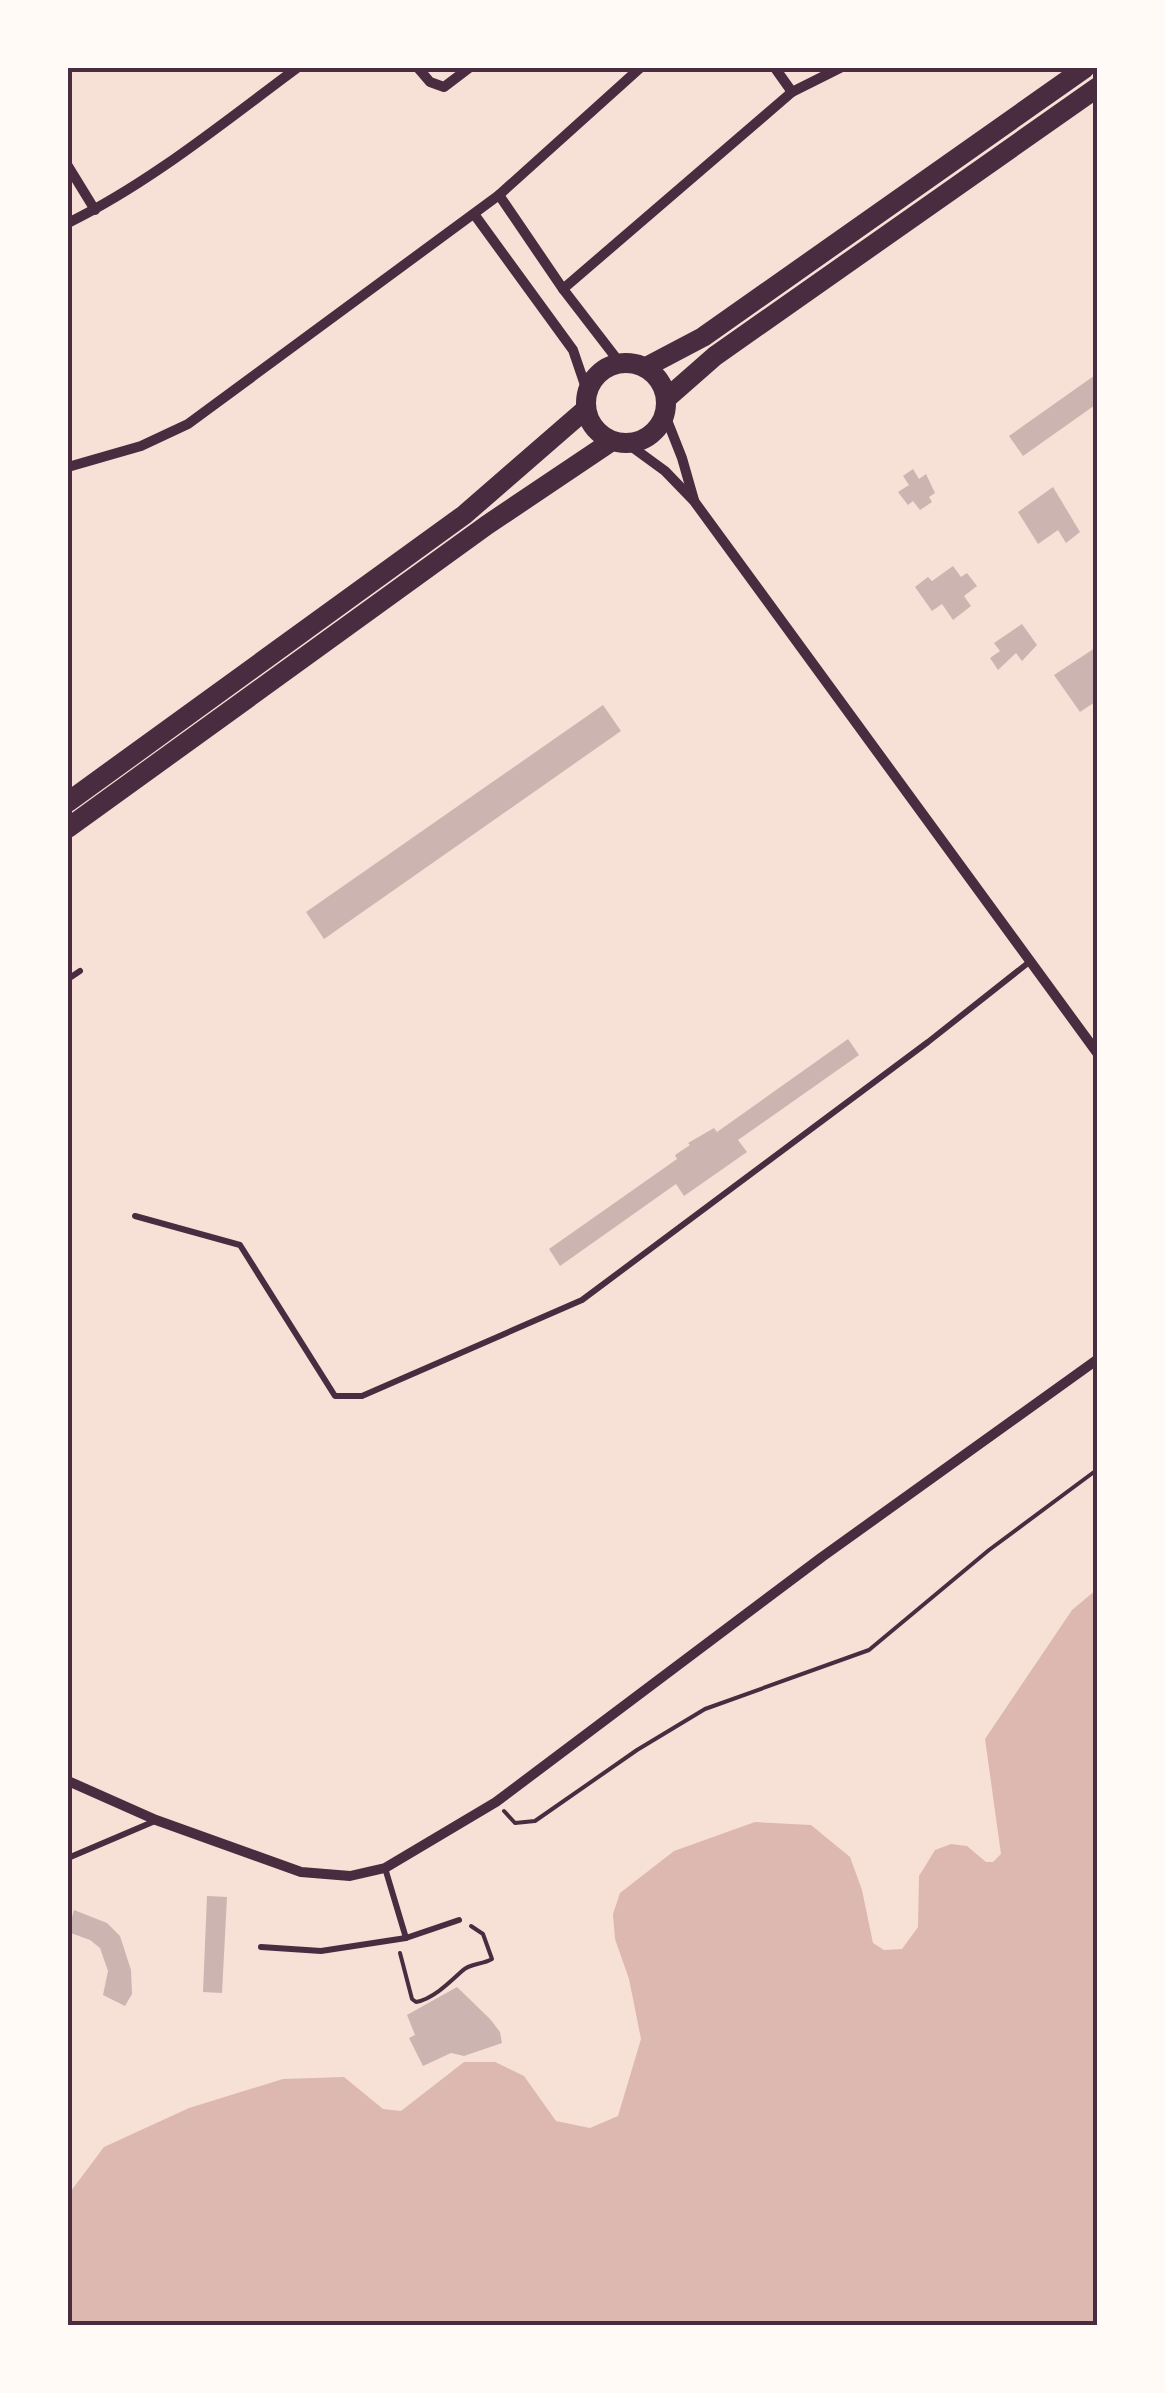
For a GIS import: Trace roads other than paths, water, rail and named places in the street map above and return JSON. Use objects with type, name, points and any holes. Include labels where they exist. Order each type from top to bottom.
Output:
[{"type":"highway","points":[[646,367],[703,337],[1085,68]]},
{"type":"highway","points":[[68,828],[487,525],[620,443],[644,440],[657,430],[666,407],[715,356],[1098,87]]},
{"type":"highway","points":[[68,802],[464,514],[586,400],[596,376],[620,363],[646,367],[656,376],[666,407]]},
{"type":"highway","points":[[586,400],[599,434],[620,443]]},
{"type":"street","points":[[68,223],[95,210],[208,134],[297,68]]},
{"type":"street","points":[[418,68],[430,82],[444,87],[469,68]]},
{"type":"street","points":[[68,467],[141,446],[188,424],[474,214],[640,68]]},
{"type":"street","points":[[775,68],[792,92]]},
{"type":"street","points":[[563,290],[792,92],[840,68]]},
{"type":"street","points":[[68,166],[95,210]]},
{"type":"street","points":[[499,194],[563,290],[620,363]]},
{"type":"street","points":[[474,214],[573,350],[586,400]]},
{"type":"street","points":[[666,407],[694,501]]},
{"type":"street","points":[[620,443],[665,471],[694,501],[1098,1054]]},
{"type":"street","points":[[68,1781],[156,1820],[301,1872],[350,1876],[385,1868],[496,1802],[822,1557],[1098,1358]]},
{"type":"lane","points":[[135,1216],[240,1245],[335,1396],[362,1396],[582,1300],[1028,963]]},
{"type":"lane","points":[[68,979],[80,970]]},
{"type":"lane","points":[[68,1858],[156,1820]]},
{"type":"lane","points":[[385,1868],[406,1938]]},
{"type":"lane","points":[[261,1947],[322,1951],[406,1938],[459,1920]]}]
